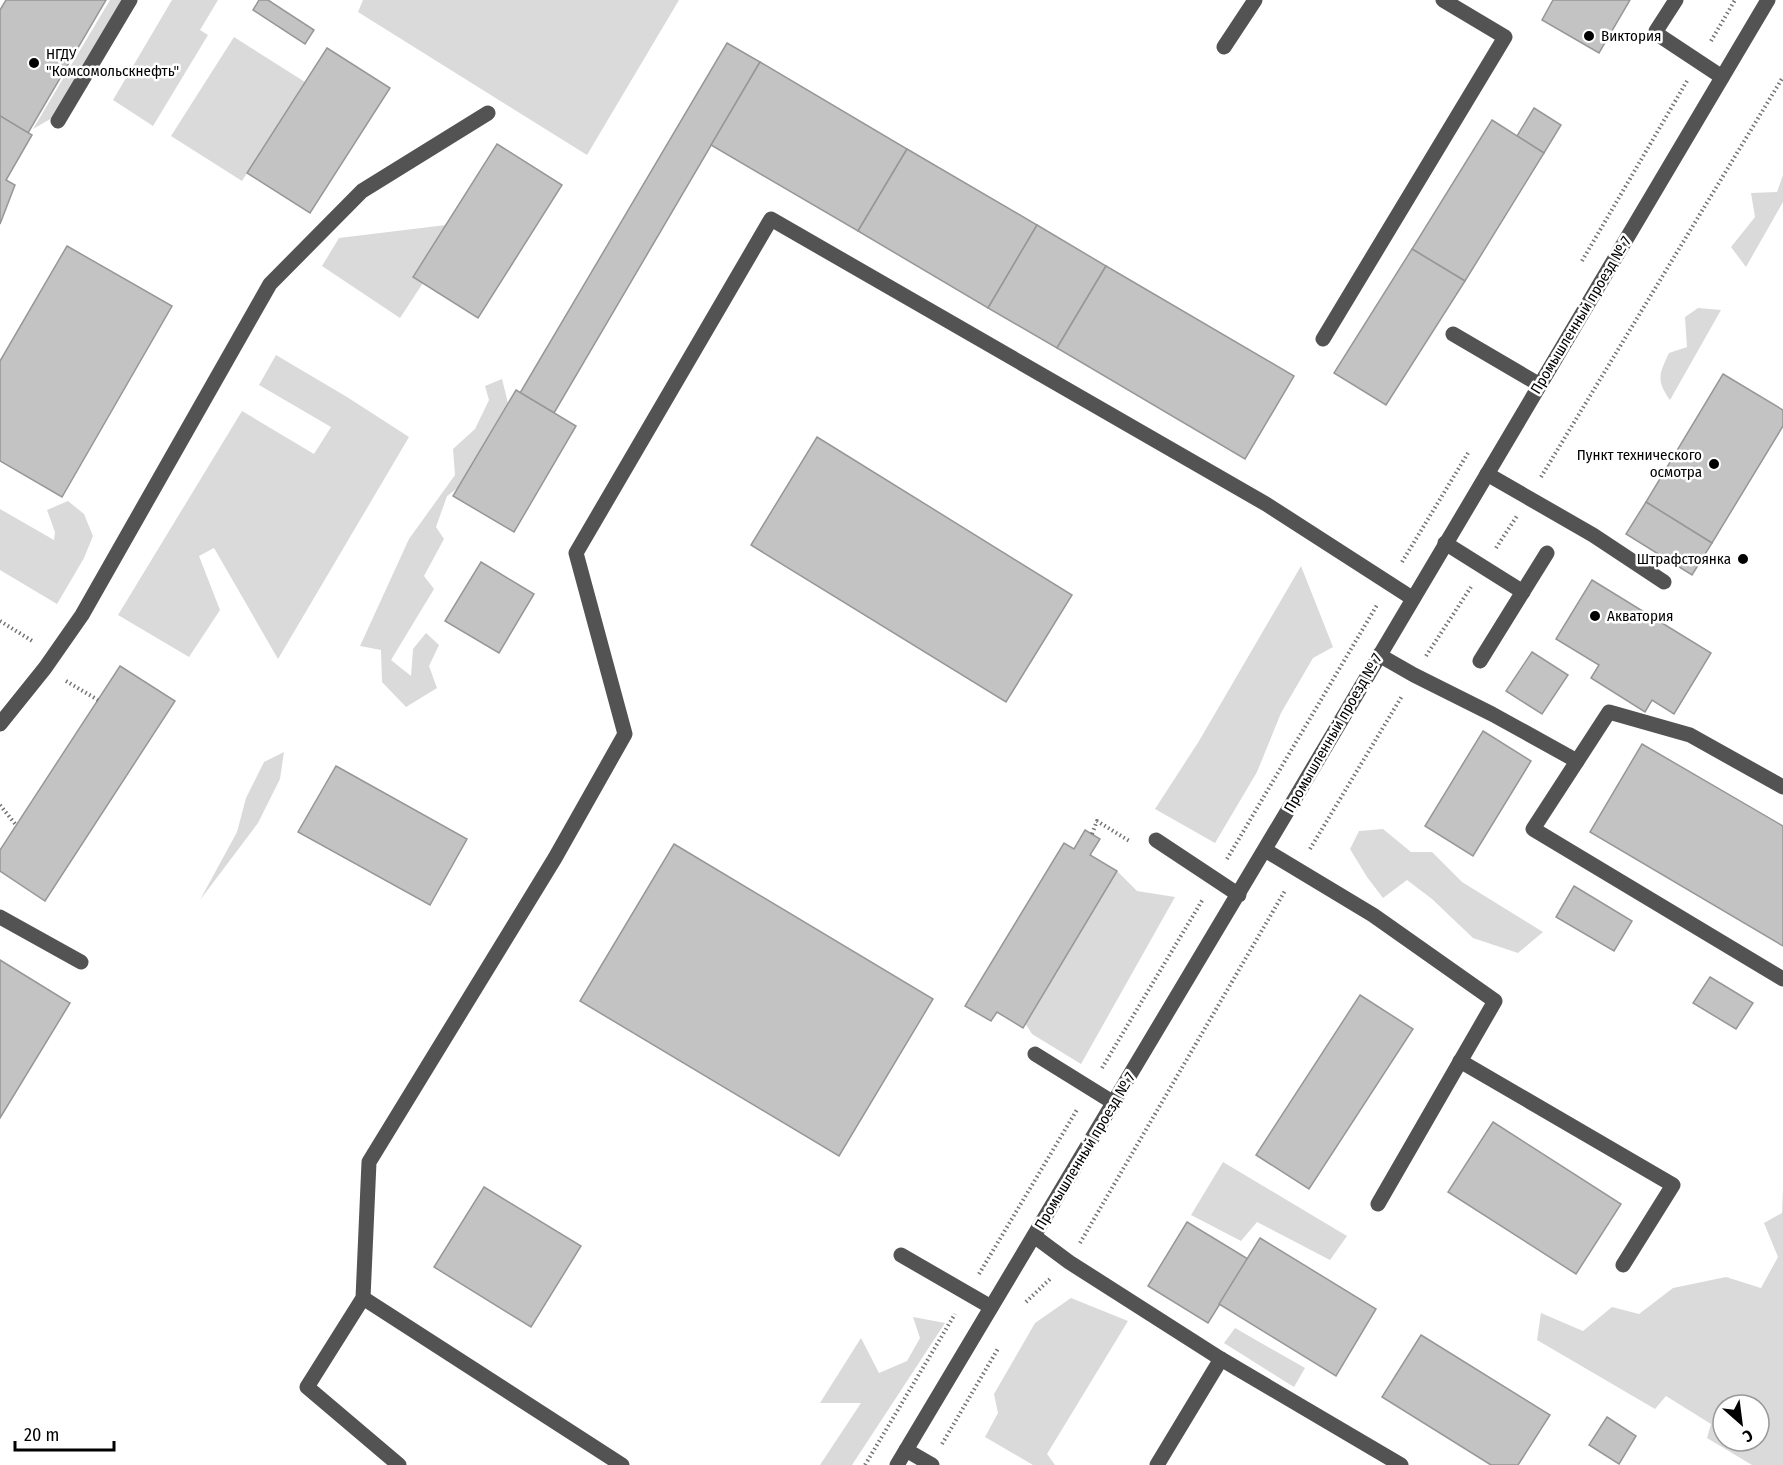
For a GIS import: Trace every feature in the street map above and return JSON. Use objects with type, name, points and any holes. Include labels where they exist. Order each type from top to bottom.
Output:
[{"type":"street","points":[[58,122],[130,0]]},
{"type":"street","points":[[1224,47],[1255,0]]},
{"type":"street","points":[[1323,339],[1505,37],[1443,0]]},
{"type":"street","points":[[1676,0],[1656,31],[1657,34],[1722,77]]},
{"type":"street","name":"Промышленный проезд № 7","points":[[897,1465],[1239,894],[1412,598],[1768,0]]},
{"type":"street","points":[[0,724],[45,668],[82,615],[270,284],[362,191],[488,113]]},
{"type":"street","points":[[399,1465],[307,1387],[363,1298],[369,1162],[555,858],[625,734],[576,553],[771,219],[1266,504],[1412,598]]},
{"type":"street","points":[[1453,334],[1540,385]]},
{"type":"street","points":[[1487,474],[1593,535],[1664,582]]},
{"type":"street","points":[[1445,543],[1523,592]]},
{"type":"street","points":[[1480,661],[1548,553]]},
{"type":"street","points":[[1379,655],[1577,761]]},
{"type":"street","points":[[1783,787],[1690,735],[1609,711],[1533,829],[1783,979]]},
{"type":"street","points":[[1155,840],[1239,894]]},
{"type":"street","points":[[1265,850],[1373,915],[1495,1001],[1378,1204]]},
{"type":"street","points":[[0,917],[81,962]]},
{"type":"street","points":[[1035,1054],[1114,1103]]},
{"type":"street","points":[[1460,1061],[1673,1185],[1623,1265]]},
{"type":"street","points":[[1034,1236],[1069,1262],[1221,1359],[1401,1465]]},
{"type":"street","points":[[902,1255],[991,1307]]},
{"type":"street","points":[[363,1298],[622,1465]]},
{"type":"street","points":[[1157,1465],[1221,1359]]},
{"type":"street","points":[[906,1450],[931,1464]]},
{"type":"path","points":[[1577,269],[1735,0]]},
{"type":"path","points":[[1022,1310],[1028,1300],[1069,1262],[1297,870],[1414,675],[1528,499],[1783,77]]},
{"type":"path","points":[[865,1465],[1468,453]]},
{"type":"path","points":[[0,621],[55,654]]},
{"type":"path","points":[[45,668],[98,700]]},
{"type":"path","points":[[0,805],[16,825]]},
{"type":"path","points":[[1092,834],[1097,821],[1134,843],[1155,840]]},
{"type":"path","points":[[931,1464],[1003,1341]]},
{"type":"shaded area","points":[[110,0],[122,0],[52,118],[33,129]]},
{"type":"shaded area","points":[[172,0],[218,0],[200,30],[208,35],[153,126],[113,100]]},
{"type":"shaded area","points":[[363,0],[679,0],[587,155],[358,12]]},
{"type":"shaded area","points":[[234,37],[305,82],[242,181],[171,136]]},
{"type":"shaded area","points":[[1783,175],[1783,202],[1746,267],[1731,247],[1755,217],[1751,193],[1777,192]]},
{"type":"shaded area","points":[[446,225],[413,276],[423,283],[400,318],[322,266],[339,238]]},
{"type":"shaded area","points":[[1698,308],[1721,310],[1670,400],[1661,382],[1661,372],[1669,353],[1687,347],[1685,317]]},
{"type":"shaded area","points":[[276,355],[409,437],[278,659],[214,548],[199,556],[220,610],[189,657],[118,615],[242,411],[314,454],[331,427],[259,385]]},
{"type":"shaded area","points":[[502,379],[508,403],[459,487],[447,496],[436,527],[444,539],[424,576],[434,589],[391,660],[411,676],[413,649],[426,633],[439,645],[429,666],[437,688],[406,707],[382,682],[381,650],[360,646],[409,539],[455,475],[453,449],[475,429],[489,400],[485,386]]},
{"type":"shaded area","points":[[68,501],[84,514],[93,536],[84,558],[57,604],[0,570],[0,509],[54,540],[55,532],[47,510]]},
{"type":"shaded area","points":[[1301,566],[1333,647],[1313,658],[1281,713],[1257,772],[1215,843],[1155,809],[1199,741]]},
{"type":"shaded area","points":[[284,752],[280,779],[258,823],[200,900],[237,832],[246,798],[264,762]]},
{"type":"shaded area","points":[[1383,829],[1411,852],[1432,852],[1462,882],[1543,932],[1518,953],[1473,938],[1432,899],[1407,880],[1383,898],[1350,849],[1359,831]]},
{"type":"shaded area","points":[[1117,871],[1137,891],[1175,897],[1081,1064],[1032,1034],[1025,1023]]},
{"type":"shaded area","points":[[1223,1162],[1347,1236],[1330,1260],[1257,1222],[1241,1241],[1191,1215]]},
{"type":"shaded area","points":[[1783,1189],[1783,1465],[1752,1465],[1732,1453],[1771,1453],[1771,1393],[1711,1393],[1711,1424],[1666,1396],[1655,1409],[1537,1340],[1541,1313],[1583,1331],[1612,1307],[1639,1314],[1673,1288],[1726,1277],[1761,1288],[1778,1257],[1764,1223],[1782,1213]]},
{"type":"shaded area","points":[[1071,1298],[1128,1321],[1047,1454],[1055,1465],[1033,1465],[985,1437],[998,1413],[994,1394],[1035,1323]]},
{"type":"shaded area","points":[[913,1317],[945,1323],[852,1465],[820,1465],[861,1403],[820,1403],[861,1338],[879,1373],[907,1361],[920,1338]]},
{"type":"shaded area","points":[[1235,1328],[1305,1368],[1294,1387],[1224,1343]]},
{"type":"shaded area","points":[[1711,1424],[1711,1440],[1707,1438]]},
{"type":"building","name":"НГДУ \"Комсомольскнефть\"","points":[[6,0],[106,0],[28,133],[0,116],[0,10]]},
{"type":"building","points":[[259,0],[268,0],[314,30],[305,44],[253,10]]},
{"type":"building","name":"Виктория","points":[[1553,0],[1630,0],[1599,53],[1542,20]]},
{"type":"building","points":[[727,43],[760,62],[554,413],[520,393]]},
{"type":"building","points":[[327,48],[390,88],[310,213],[247,173]]},
{"type":"building","points":[[760,62],[907,149],[858,231],[711,145]]},
{"type":"building","points":[[1534,108],[1561,125],[1544,153],[1517,136]]},
{"type":"building","points":[[0,116],[32,135],[6,180],[15,185],[0,224]]},
{"type":"building","points":[[1492,120],[1544,153],[1465,281],[1412,249]]},
{"type":"building","points":[[497,144],[562,185],[478,318],[413,277]]},
{"type":"building","points":[[907,149],[1037,225],[988,308],[858,231]]},
{"type":"building","points":[[1037,225],[1106,266],[1057,348],[988,308]]},
{"type":"building","points":[[67,246],[172,306],[62,497],[0,461],[0,361]]},
{"type":"building","points":[[1412,249],[1465,281],[1386,405],[1334,373]]},
{"type":"building","points":[[1106,266],[1294,376],[1245,459],[1057,348]]},
{"type":"building","name":"Пункт технического осмотра","points":[[1723,374],[1783,410],[1783,426],[1712,543],[1646,502]]},
{"type":"building","points":[[516,390],[576,426],[514,532],[453,496]]},
{"type":"building","points":[[817,437],[1072,595],[1006,702],[751,545]]},
{"type":"building","name":"Пункт технического осмотра","points":[[1646,502],[1712,543],[1692,575],[1626,534]]},
{"type":"building","points":[[481,562],[534,594],[499,653],[445,621]]},
{"type":"building","points":[[1592,580],[1711,653],[1674,714],[1652,700],[1645,712],[1591,678],[1599,665],[1556,639]]},
{"type":"building","points":[[1532,652],[1568,675],[1542,714],[1506,691]]},
{"type":"building","points":[[120,666],[175,701],[45,901],[0,871],[0,850]]},
{"type":"building","points":[[1483,731],[1531,761],[1473,856],[1425,826]]},
{"type":"building","points":[[1642,744],[1783,826],[1783,946],[1590,832]]},
{"type":"building","points":[[336,766],[467,839],[430,905],[298,832]]},
{"type":"building","points":[[1085,830],[1100,839],[1090,855],[1117,871],[1023,1028],[997,1012],[991,1021],[965,1006],[1064,843],[1074,849]]},
{"type":"building","points":[[674,844],[933,999],[839,1156],[580,1001]]},
{"type":"building","points":[[1574,886],[1632,921],[1614,951],[1556,917]]},
{"type":"building","points":[[0,960],[70,1003],[0,1118]]},
{"type":"building","points":[[1710,977],[1753,1003],[1736,1029],[1693,1003]]},
{"type":"building","points":[[1360,995],[1413,1029],[1309,1189],[1256,1155]]},
{"type":"building","points":[[1493,1122],[1621,1204],[1576,1274],[1448,1192]]},
{"type":"building","points":[[484,1187],[581,1246],[531,1327],[434,1267]]},
{"type":"building","points":[[1187,1222],[1248,1259],[1208,1323],[1148,1286]]},
{"type":"building","points":[[1260,1238],[1376,1309],[1336,1376],[1219,1304]]},
{"type":"building","points":[[1421,1335],[1550,1415],[1518,1465],[1491,1465],[1382,1397]]},
{"type":"building","points":[[1607,1417],[1636,1436],[1619,1464],[1589,1445]]},
{"type":"place","name":"Виктория","points":[[1589,36]]},
{"type":"place","name":"НГДУ \"Комсомольскнефть\"","points":[[34,63]]},
{"type":"place","name":"Пункт технического осмотра","points":[[1714,464]]},
{"type":"place","name":"Штрафстоянка","points":[[1743,559]]},
{"type":"place","name":"Акватория","points":[[1595,616]]}]
